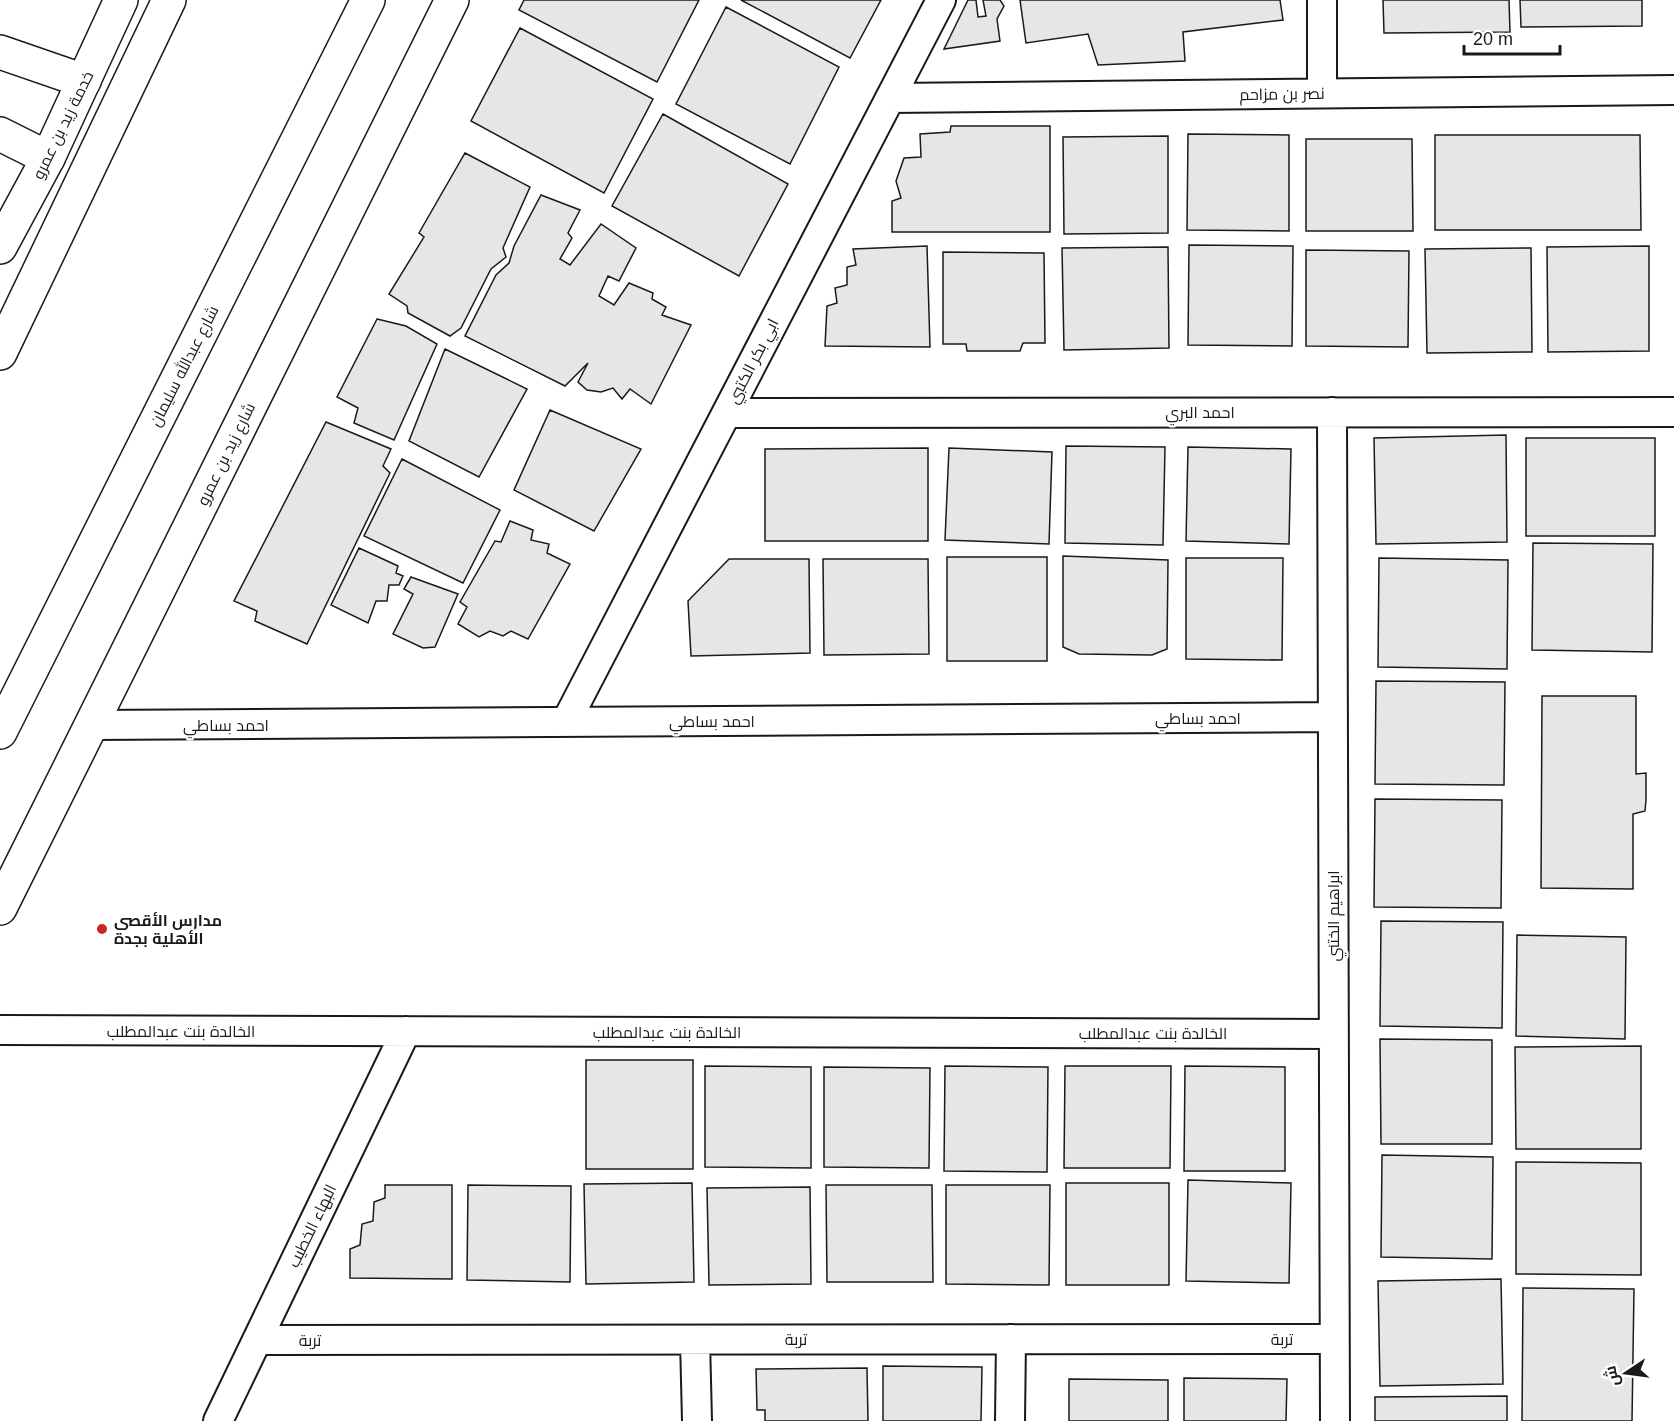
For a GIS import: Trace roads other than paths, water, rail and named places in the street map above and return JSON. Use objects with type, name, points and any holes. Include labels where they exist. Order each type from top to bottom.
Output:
[{"type":"main road","name":"خدمة زيد بن عمرو","points":[[0,247],[48,158],[121,0]]},
{"type":"main road","points":[[0,353],[169,0]]},
{"type":"main road","name":"شارع عبدالله سليمان","points":[[0,732],[368,0]]},
{"type":"main road","name":"شارع زيد بن عمرو","points":[[0,908],[452,0]]},
{"type":"main road","points":[[0,52],[84,81]]},
{"type":"main road","points":[[0,134],[48,158]]},
{"type":"street","name":"ابي بكر الكتبي","points":[[566,722],[941,0]]},
{"type":"street","points":[[1322,0],[1322,93]]},
{"type":"street","name":"نصر بن مزاحم","points":[[890,98],[1674,90]]},
{"type":"street","name":"احمد البري","points":[[727,413],[1674,411]]},
{"type":"street","name":"ابراهيم الختني","points":[[1332,412],[1335,1421]]},
{"type":"street","name":"احمد بساطي","points":[[91,725],[1333,717]]},
{"type":"street","name":"الخالدة بنت عبدالمطلب","points":[[0,1030],[1333,1034]]},
{"type":"street","name":"البهاء الخطيب","points":[[218,1421],[406,1031]]},
{"type":"street","points":[[1010,1421],[1011,1339]]},
{"type":"street","name":"تربة","points":[[257,1340],[1334,1339]]},
{"type":"street","points":[[695,1340],[697,1421]]},
{"type":"place","name":"مدارس الأقصى الأهلية بجدة","points":[[102,929]]}]
